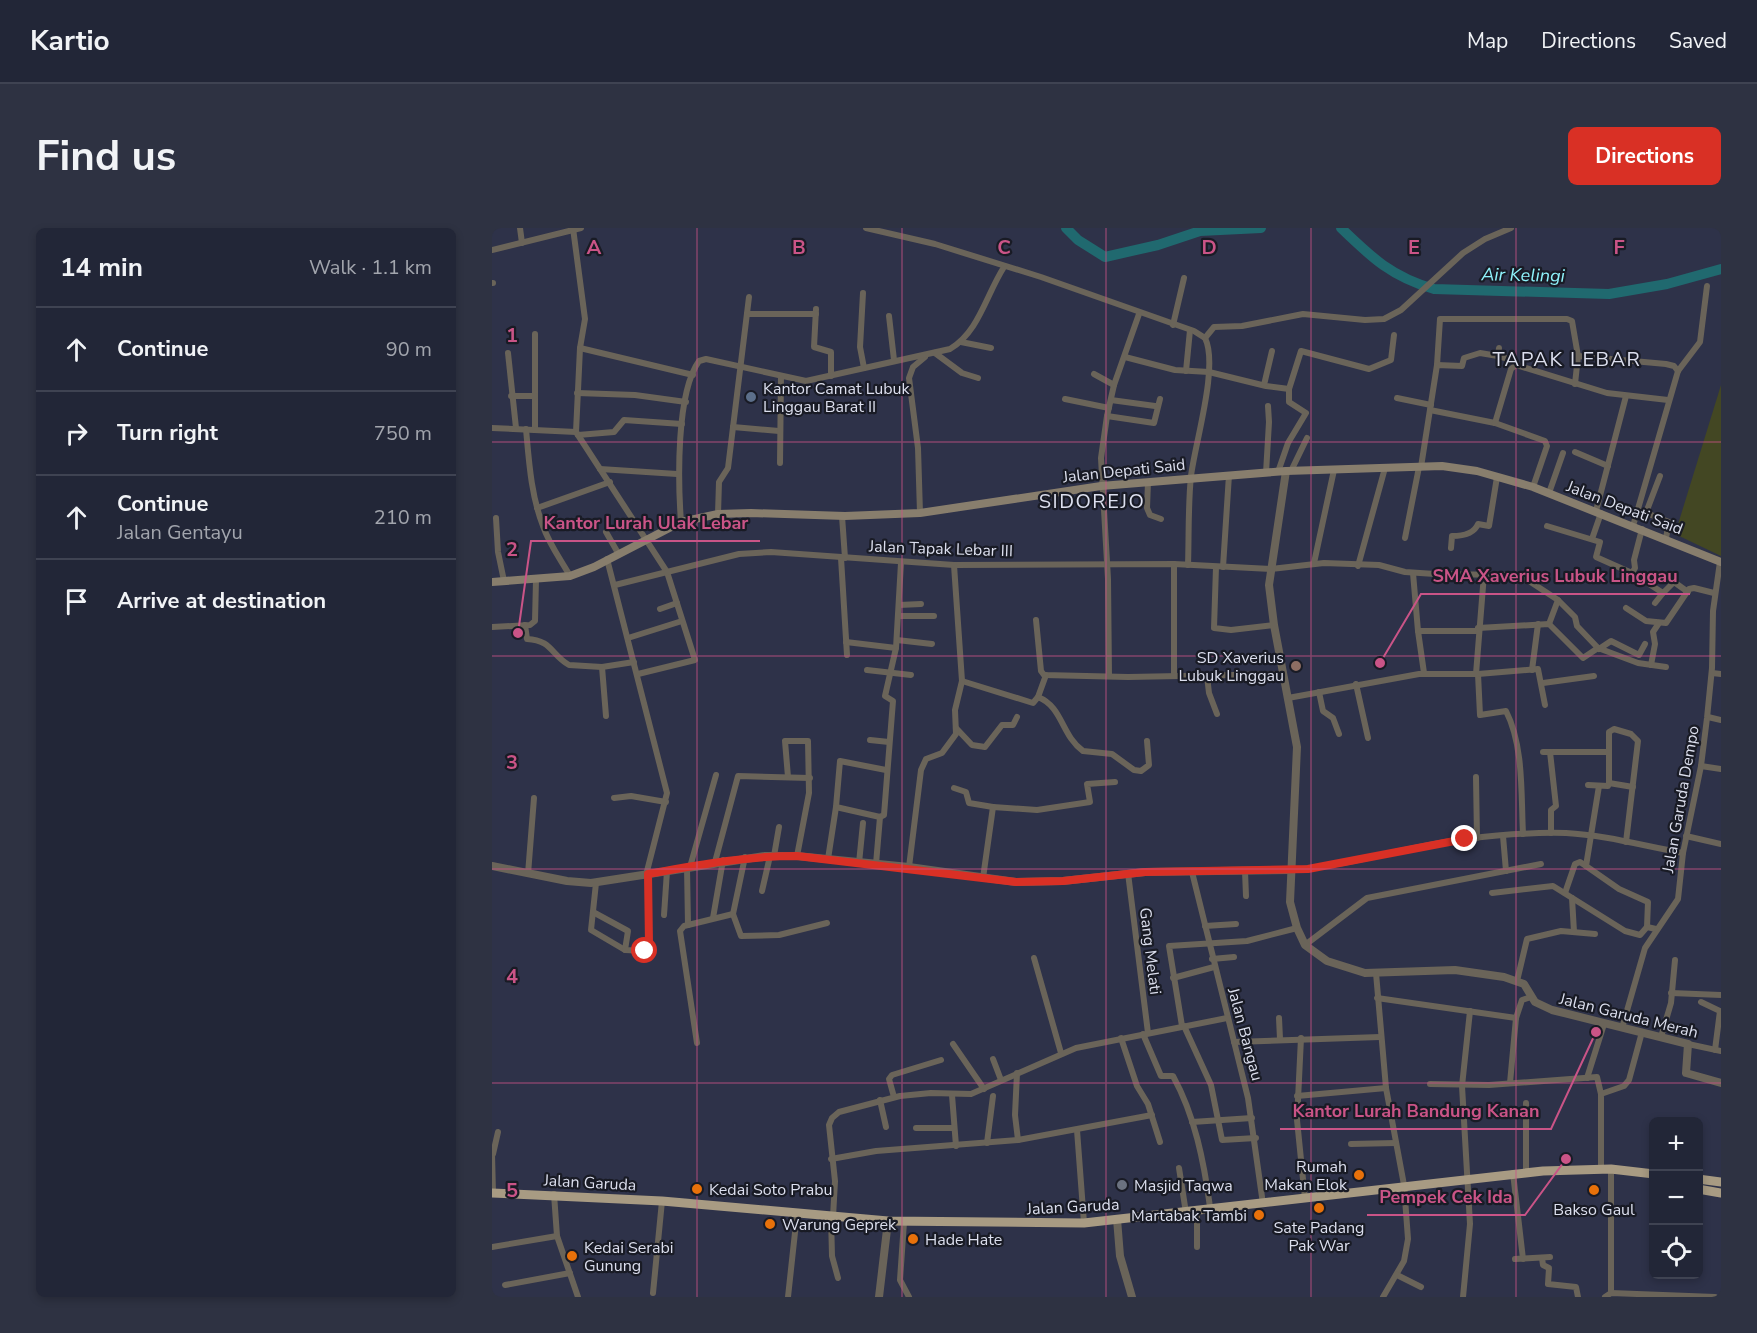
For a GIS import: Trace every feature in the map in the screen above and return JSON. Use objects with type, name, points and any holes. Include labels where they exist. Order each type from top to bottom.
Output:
[{"type":"highway","name":"Jalan Garuda","points":[[492,1193],[554,1194],[662,1201],[904,1222],[1084,1223],[1197,1212],[1210,1207],[1263,1204],[1513,1173],[1606,1168],[1649,1173]]},
{"type":"highway","points":[[1703,1180],[1721,1182]]},
{"type":"highway","points":[[1703,1190],[1721,1193]]},
{"type":"main road","name":"Jalan Depati Said","points":[[492,582],[570,576],[681,522],[718,514],[842,516],[920,513],[1101,486],[1191,478],[1285,471],[1459,466],[1533,487],[1666,538],[1720,562]]},
{"type":"street","points":[[520,228],[522,243]]},
{"type":"street","points":[[492,250],[581,228]]},
{"type":"street","points":[[866,228],[935,243],[1041,277],[1139,314],[1190,330],[1205,338],[1209,349],[1209,372],[1191,478],[1188,565]]},
{"type":"street","points":[[1205,338],[1218,326],[1242,326],[1294,315],[1317,314],[1365,320],[1384,319],[1401,310],[1463,253],[1485,239],[1511,228]]},
{"type":"street","points":[[573,229],[585,312],[577,393],[577,433],[666,572],[678,603],[694,662],[638,674]]},
{"type":"street","points":[[962,342],[979,317],[1004,267]]},
{"type":"street","points":[[1173,324],[1184,278]]},
{"type":"street","points":[[1632,573],[1635,568],[1637,527],[1668,400],[1678,371],[1700,342],[1707,286]]},
{"type":"street","points":[[862,293],[860,346],[864,368]]},
{"type":"street","points":[[718,514],[719,482],[728,468],[749,297]]},
{"type":"street","points":[[747,314],[816,311],[814,347],[831,352],[831,376]]},
{"type":"street","points":[[1109,676],[1101,458],[1114,385],[1139,314]]},
{"type":"street","points":[[889,316],[894,360]]},
{"type":"street","points":[[1406,538],[1430,407],[1437,364],[1439,321],[1442,318],[1479,321],[1570,319],[1574,325],[1578,356],[1575,384]]},
{"type":"street","points":[[1186,371],[1190,330]]},
{"type":"street","points":[[535,334],[535,430]]},
{"type":"street","points":[[1394,335],[1391,360],[1369,369],[1301,351],[1289,389],[1289,402],[1306,413],[1288,443],[1269,585],[1298,758],[1290,902],[1297,928],[1305,945],[1314,954],[1339,967],[1376,973],[1462,970],[1517,981],[1527,939],[1548,933],[1595,934]]},
{"type":"street","points":[[920,513],[917,440],[909,378],[919,360],[962,342],[991,348]]},
{"type":"street","points":[[580,348],[693,375]]},
{"type":"street","points":[[1498,356],[1499,348]]},
{"type":"street","points":[[1264,385],[1272,351]]},
{"type":"street","points":[[508,353],[516,428]]},
{"type":"street","points":[[681,522],[677,474],[682,424],[693,375],[697,363],[702,360],[741,366],[806,381],[933,353],[962,373],[978,378]]},
{"type":"street","points":[[1437,364],[1462,366],[1464,358],[1476,353],[1498,356],[1512,360],[1516,365],[1575,384],[1626,396],[1668,400]]},
{"type":"street","points":[[1578,356],[1666,364],[1674,366],[1678,371]]},
{"type":"street","points":[[1125,357],[1186,371],[1209,372],[1289,389]]},
{"type":"street","points":[[1495,423],[1512,369],[1516,365]]},
{"type":"street","points":[[1094,374],[1114,385]]},
{"type":"street","points":[[780,463],[781,376]]},
{"type":"street","points":[[577,393],[635,395],[686,402]]},
{"type":"street","points":[[511,396],[535,396]]},
{"type":"street","points":[[1593,539],[1626,396]]},
{"type":"street","points":[[1397,398],[1495,423],[1547,443],[1533,487]]},
{"type":"street","points":[[1065,399],[1109,408]]},
{"type":"street","points":[[1107,416],[1154,423],[1160,399]]},
{"type":"street","points":[[1111,400],[1155,406]]},
{"type":"street","points":[[1266,472],[1268,406]]},
{"type":"street","points":[[492,428],[577,433],[614,432],[624,420],[682,424]]},
{"type":"street","points":[[733,427],[779,431]]},
{"type":"street","points":[[526,429],[531,479],[543,529],[570,576]]},
{"type":"street","points":[[1285,471],[1307,438]]},
{"type":"street","points":[[1575,452],[1608,466]]},
{"type":"street","points":[[1549,493],[1563,453]]},
{"type":"street","points":[[600,468],[677,474]]},
{"type":"street","points":[[1358,566],[1385,468]]},
{"type":"street","points":[[1314,563],[1334,470]]},
{"type":"street","points":[[1229,475],[1214,628],[1231,630],[1274,625]]},
{"type":"street","points":[[1660,476],[1647,512],[1669,522],[1666,538]]},
{"type":"street","points":[[1451,548],[1451,537],[1462,536],[1476,529],[1478,524],[1489,526],[1497,477]]},
{"type":"street","points":[[537,508],[610,482]]},
{"type":"street","points":[[1148,482],[1147,508],[1150,515],[1161,519]]},
{"type":"street","points":[[842,516],[847,655]]},
{"type":"street","points":[[496,518],[498,552],[504,581]]},
{"type":"street","points":[[1547,526],[1600,542],[1596,557],[1632,573],[1663,593]]},
{"type":"street","points":[[606,532],[618,553]]},
{"type":"street","name":"Jalan Tapak Lebar III","points":[[615,585],[739,554],[771,552],[954,565],[1106,563],[1271,569],[1314,563],[1379,565],[1413,573],[1511,575],[1526,579],[1558,600],[1575,617],[1577,626],[1599,649]]},
{"type":"street","points":[[596,883],[591,930],[625,950],[642,951],[648,948],[647,875],[666,802],[666,787],[607,559]]},
{"type":"street","name":"Jalan Garuda Dempo","points":[[1622,1028],[1642,956],[1656,929],[1676,904],[1708,717],[1712,673],[1714,593],[1720,562]]},
{"type":"street","points":[[876,864],[880,817],[885,813],[886,770],[893,701],[885,696],[897,640],[901,563]]},
{"type":"street","points":[[1174,564],[1174,676]]},
{"type":"street","points":[[909,867],[921,770],[926,759],[939,755],[947,748],[956,728],[955,710],[962,681],[954,565]]},
{"type":"street","points":[[1413,573],[1424,673]]},
{"type":"street","points":[[1484,574],[1478,629],[1477,674],[1480,715],[1506,711],[1519,760],[1522,834]]},
{"type":"street","points":[[492,627],[532,624],[535,620],[536,580]]},
{"type":"street","points":[[1655,603],[1674,582],[1688,592]]},
{"type":"street","points":[[1626,608],[1638,618],[1659,623],[1669,622],[1688,592],[1694,588],[1714,593]]},
{"type":"street","points":[[1549,624],[1558,600]]},
{"type":"street","points":[[660,609],[678,603]]},
{"type":"street","points":[[899,605],[921,603]]},
{"type":"street","points":[[1713,611],[1721,612]]},
{"type":"street","points":[[898,616],[934,616]]},
{"type":"street","points":[[1036,620],[1041,671],[1046,675],[1284,674]]},
{"type":"street","points":[[628,638],[682,621]]},
{"type":"street","points":[[1651,665],[1656,644],[1653,632],[1659,623]]},
{"type":"street","points":[[1532,670],[1538,624]]},
{"type":"street","points":[[1419,631],[1549,624],[1583,658],[1611,641],[1639,655]]},
{"type":"street","points":[[525,625],[527,639],[546,643],[566,664],[602,667],[634,662]]},
{"type":"street","points":[[1712,639],[1721,640]]},
{"type":"street","points":[[897,640],[932,644]]},
{"type":"street","points":[[846,642],[896,648]]},
{"type":"street","points":[[1638,663],[1639,655],[1645,644]]},
{"type":"street","points":[[1599,649],[1638,663],[1666,667]]},
{"type":"street","points":[[602,667],[606,716]]},
{"type":"street","points":[[1288,698],[1424,673],[1477,674],[1540,669],[1545,705]]},
{"type":"street","points":[[867,670],[911,675]]},
{"type":"street","points":[[1712,673],[1721,674]]},
{"type":"street","points":[[962,681],[1033,703],[1038,697],[1046,675]]},
{"type":"street","points":[[1207,676],[1209,693],[1217,714]]},
{"type":"street","points":[[1543,683],[1594,676]]},
{"type":"street","points":[[1356,684],[1368,738]]},
{"type":"street","points":[[1319,692],[1323,711],[1333,718],[1339,734]]},
{"type":"street","points":[[1038,697],[1052,704],[1063,727],[1083,750],[1112,754],[1134,770],[1141,771],[1149,765],[1147,741]]},
{"type":"street","points":[[956,728],[972,745],[985,747],[1002,725],[1013,725],[1017,717]]},
{"type":"street","points":[[1708,717],[1721,720]]},
{"type":"street","points":[[1609,783],[1611,730],[1631,734],[1637,738],[1626,842]]},
{"type":"street","points":[[870,740],[889,742]]},
{"type":"street","points":[[788,777],[785,741],[806,741],[809,743],[810,778],[797,856]]},
{"type":"street","points":[[1551,833],[1551,810],[1556,806],[1547,752],[1609,752]]},
{"type":"street","points":[[828,859],[840,761],[886,770]]},
{"type":"street","points":[[1701,766],[1721,769]]},
{"type":"street","points":[[688,925],[689,867],[716,775]]},
{"type":"street","points":[[713,918],[719,861],[736,778],[743,775],[810,778]]},
{"type":"street","points":[[1476,777],[1477,838]]},
{"type":"street","points":[[1092,811],[1088,784],[1115,782]]},
{"type":"street","points":[[1588,785],[1608,786],[1609,783],[1633,787]]},
{"type":"street","points":[[1586,866],[1599,786]]},
{"type":"street","points":[[954,788],[966,792],[969,803],[993,807],[1037,810],[1090,802]]},
{"type":"street","points":[[614,798],[631,796],[666,802]]},
{"type":"street","points":[[528,874],[534,798]]},
{"type":"street","points":[[836,807],[880,817]]},
{"type":"street","points":[[983,878],[993,807]]},
{"type":"street","points":[[859,862],[863,823]]},
{"type":"street","points":[[762,891],[779,827]]},
{"type":"street","points":[[492,866],[573,882],[596,883],[745,857],[797,856],[909,867],[983,878],[1038,882],[1128,873],[1291,870],[1330,866],[1432,844],[1522,834],[1551,833],[1592,836],[1683,853]]},
{"type":"street","points":[[1503,836],[1506,871]]},
{"type":"street","points":[[1686,836],[1721,844]]},
{"type":"street","points":[[745,857],[733,914],[738,931],[744,937],[779,935],[827,923]]},
{"type":"street","points":[[1492,893],[1549,886],[1565,893],[1625,930],[1640,935],[1647,927],[1648,902],[1619,889],[1580,862],[1575,864],[1565,893]]},
{"type":"street","points":[[1305,945],[1367,898],[1541,864]]},
{"type":"street","points":[[664,915],[667,871]]},
{"type":"street","points":[[1245,871],[1246,896]]},
{"type":"street","name":"Jalan Bangau","points":[[1192,872],[1252,1118],[1263,1204]]},
{"type":"street","name":"Gang Melati","points":[[1128,873],[1146,1033],[1161,1076],[1172,1075],[1175,1079],[1192,1122]]},
{"type":"street","points":[[1572,898],[1574,932]]},
{"type":"street","points":[[593,912],[628,931],[625,950]]},
{"type":"street","points":[[697,1043],[680,936],[682,929],[688,925],[733,914]]},
{"type":"street","points":[[1205,926],[1236,924]]},
{"type":"street","points":[[1647,927],[1656,929]]},
{"type":"street","points":[[1256,1138],[1224,1142],[1211,1085],[1183,1026],[1168,946],[1209,945],[1269,937],[1297,928]]},
{"type":"street","points":[[1212,959],[1234,957]]},
{"type":"street","points":[[1034,958],[1061,1053]]},
{"type":"street","points":[[1662,1037],[1675,960]]},
{"type":"street","points":[[1173,978],[1214,967]]},
{"type":"street","points":[[1376,973],[1380,1037],[1386,1088],[1404,1185],[1408,1247],[1397,1275],[1383,1297]]},
{"type":"street","name":"Jalan Garuda Merah","points":[[1517,981],[1526,987],[1531,997],[1552,1010],[1718,1051]]},
{"type":"street","points":[[1671,993],[1721,995]]},
{"type":"street","points":[[1510,1083],[1516,1018],[1522,1000],[1531,997]]},
{"type":"street","points":[[1377,998],[1516,1018]]},
{"type":"street","points":[[1701,1002],[1720,1011],[1718,1051]]},
{"type":"street","points":[[1463,1297],[1470,1224],[1462,1086],[1470,1011]]},
{"type":"street","points":[[838,1278],[832,1256],[835,1181],[829,1125],[834,1115],[894,1097],[931,1093],[971,1094],[1061,1053],[1121,1038],[1227,1018]]},
{"type":"street","points":[[1279,1018],[1280,1039]]},
{"type":"street","points":[[1587,1078],[1604,1024]]},
{"type":"street","points":[[1601,1094],[1621,1087],[1629,1080],[1642,1032]]},
{"type":"street","points":[[1234,1042],[1380,1037]]},
{"type":"street","points":[[1121,1038],[1137,1086],[1152,1115],[1160,1142]]},
{"type":"street","points":[[1300,1038],[1297,1096],[1305,1199]]},
{"type":"street","points":[[953,1044],[984,1089]]},
{"type":"street","points":[[1688,1044],[1686,1073],[1721,1083]]},
{"type":"street","points":[[993,1059],[1002,1080]]},
{"type":"street","points":[[894,1097],[889,1079],[892,1075],[941,1060]]},
{"type":"street","points":[[1017,1073],[1015,1115],[1018,1140]]},
{"type":"street","points":[[1430,1084],[1462,1086],[1599,1078],[1606,1168],[1608,1295],[1716,1297]]},
{"type":"street","points":[[1297,1096],[1386,1088]]},
{"type":"street","points":[[952,1095],[956,1146]]},
{"type":"street","points":[[987,1143],[993,1096]]},
{"type":"street","points":[[880,1100],[886,1127]]},
{"type":"street","points":[[1526,1103],[1526,1172]]},
{"type":"street","points":[[831,1159],[876,1151],[1018,1140],[1152,1115]]},
{"type":"street","points":[[1210,1207],[1204,1165],[1192,1122],[1252,1118]]},
{"type":"street","points":[[916,1128],[954,1128]]},
{"type":"street","points":[[1077,1130],[1084,1223]]},
{"type":"street","points":[[492,1193],[493,1154],[498,1132]]},
{"type":"street","points":[[1351,1144],[1396,1143]]},
{"type":"street","points":[[1179,1168],[1186,1213]]},
{"type":"street","points":[[1513,1173],[1523,1259]]},
{"type":"street","points":[[554,1194],[557,1236],[579,1297]]},
{"type":"street","points":[[653,1293],[662,1201]]},
{"type":"street","points":[[1197,1212],[1197,1247]]},
{"type":"street","points":[[788,1297],[797,1214]]},
{"type":"street","points":[[1117,1219],[1120,1256],[1132,1297]]},
{"type":"street","points":[[879,1297],[888,1221]]},
{"type":"street","points":[[904,1222],[900,1280],[909,1297]]},
{"type":"street","points":[[492,1247],[557,1236]]},
{"type":"street","points":[[1515,1259],[1550,1257]]},
{"type":"street","points":[[1542,1258],[1543,1265],[1550,1270],[1548,1284],[1576,1287],[1578,1297]]},
{"type":"street","points":[[505,1285],[570,1273]]},
{"type":"street","points":[[1397,1275],[1421,1287]]},
{"type":"green space","points":[[1721,385],[1721,556],[1675,534]]},
{"type":"waterway","name":"Air Kelingi","points":[[1066,228],[1078,240],[1105,257],[1158,245],[1200,231],[1261,228]]},
{"type":"waterway","name":"Air Kelingi","points":[[1341,228],[1383,265],[1406,279],[1434,289],[1609,294],[1667,284],[1721,269]]},
{"type":"place","name":"Kantor Camat Lubuk Linggau Barat II","points":[[751,397]]},
{"type":"place","name":"Kantor Lurah Ulak Lebar","points":[[518,633]]},
{"type":"place","name":"SMA Xaverius Lubuk Linggau","points":[[1380,663]]},
{"type":"place","name":"SD Xaverius Lubuk Linggau","points":[[1296,666]]},
{"type":"place","name":"Kantor Lurah Bandung Kanan","points":[[1596,1032]]},
{"type":"place","name":"Pempek Cek Ida","points":[[1566,1159]]},
{"type":"place","name":"Rumah Makan Elok","points":[[1359,1175]]},
{"type":"place","name":"Masjid Taqwa","points":[[1122,1185]]},
{"type":"place","name":"Kedai Soto Prabu","points":[[697,1189]]},
{"type":"place","name":"Bakso Gaul","points":[[1594,1190]]},
{"type":"place","name":"Sate Padang Pak War","points":[[1319,1208]]},
{"type":"place","name":"Martabak Tambi","points":[[1259,1215]]},
{"type":"place","name":"Warung Geprek","points":[[770,1224]]},
{"type":"place","name":"Hade Hate","points":[[913,1239]]},
{"type":"place","name":"Kedai Serabi Gunung","points":[[572,1256]]},
{"type":"district","name":"TAPAK LEBAR","points":[[1567,359]]},
{"type":"district","name":"SIDOREJO","points":[[1092,501]]},
{"type":"route","points":[[645,951],[649,944],[648,874],[723,860],[745,857],[797,856],[909,867],[1016,882],[1038,882],[1145,872],[1308,869],[1465,839]]}]
